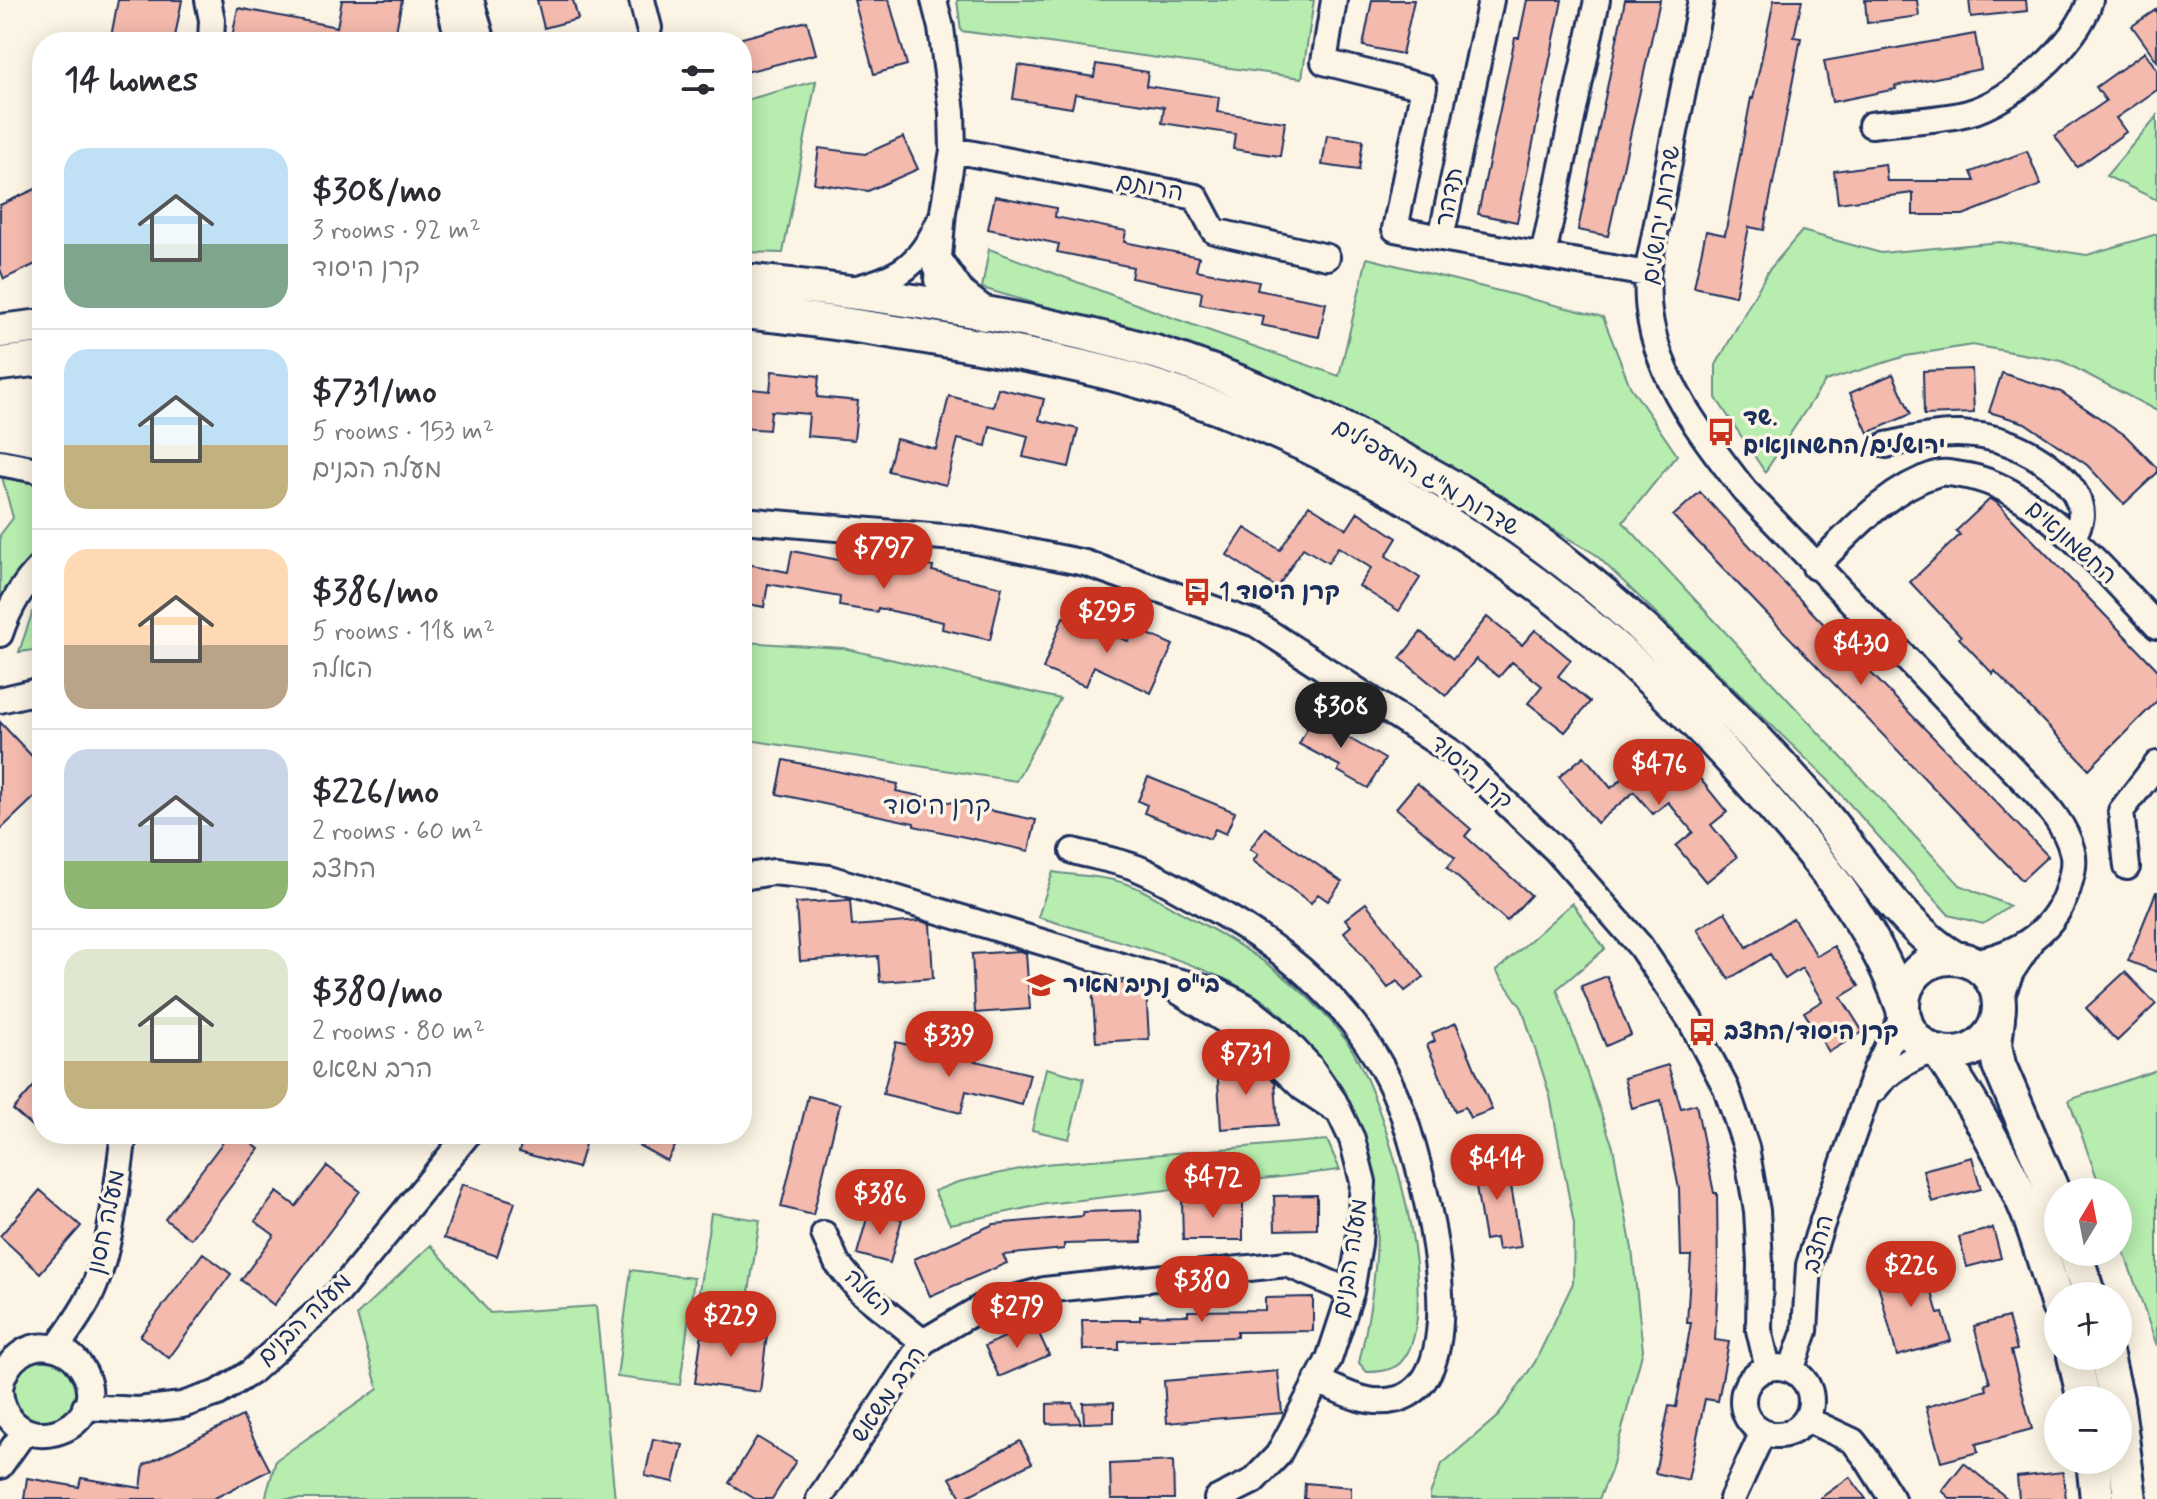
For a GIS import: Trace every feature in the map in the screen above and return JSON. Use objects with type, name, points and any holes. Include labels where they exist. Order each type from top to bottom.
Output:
[{"type":"main road","points":[[939,266],[959,295],[984,314]]},
{"type":"main road","name":"שדרות מ\"ג המעפילים","points":[[752,281],[844,291],[984,314],[1125,345],[1216,373],[1275,397],[1390,452],[1495,513],[1587,581],[1736,717],[1918,929],[1939,948],[1963,960]]},
{"type":"main road","name":"שדרות מ\"ג המעפילים","points":[[752,313],[901,333],[1086,368],[1146,384],[1262,426],[1374,480],[1478,540],[1566,606],[1664,692],[1795,830],[1837,886],[1879,952],[1893,979],[1903,1011]]},
{"type":"main road","points":[[0,331],[32,327]]},
{"type":"main road","points":[[0,364],[32,360]]},
{"type":"main road","points":[[2047,1178],[1999,1065],[1995,1045],[1998,1011],[1991,978],[1963,960],[1939,959],[1924,965],[1912,976],[1905,991],[1903,1011],[1913,1035],[1935,1051],[1981,1119],[2024,1204],[2050,1282]]},
{"type":"main road","points":[[1935,1051],[1954,1054],[1968,1051],[1981,1043],[1991,1033],[1998,1011]]},
{"type":"main road","points":[[2094,1474],[2097,1499]]},
{"type":"main road","points":[[2127,1474],[2130,1499]]},
{"type":"street","points":[[208,0],[211,32]]},
{"type":"street","points":[[448,0],[456,32]]},
{"type":"street","points":[[471,0],[480,32]]},
{"type":"street","points":[[642,0],[649,28]]},
{"type":"street","points":[[901,333],[930,305],[939,266],[943,212],[953,150],[950,98],[934,0]]},
{"type":"street","points":[[1334,0],[1324,62],[1424,87],[1395,229],[1441,238]]},
{"type":"street","name":"תדהר","points":[[1491,0],[1441,238],[1647,274]]},
{"type":"street","points":[[1543,256],[1597,0]]},
{"type":"street","name":"שדרות ירושלים","points":[[1701,0],[1647,274],[1649,313],[1661,356],[1684,406],[1708,445],[1745,491],[2031,788],[2050,809],[2072,850],[2074,865],[2058,914],[2035,936],[2006,955],[1963,960]]},
{"type":"street","points":[[1871,125],[1970,113],[2009,94],[2069,41],[2086,16],[2090,0]]},
{"type":"street","name":"הרותם","points":[[953,150],[1196,197],[1214,231],[1327,257]]},
{"type":"street","points":[[844,291],[878,283],[917,260],[930,242],[943,212]]},
{"type":"street","points":[[1886,445],[1919,437],[1957,434],[1993,438],[2022,450],[2069,482],[2081,516],[2073,538]]},
{"type":"street","points":[[0,463],[32,469]]},
{"type":"street","name":"החשמונאים","points":[[1815,567],[1882,503],[1912,483],[1940,472],[1977,477],[2012,491],[2073,538],[2157,626]]},
{"type":"street","name":"קרן היסוד","points":[[752,521],[966,539],[1085,563],[1256,624],[1456,755],[1556,850],[1640,946],[1690,1020],[1726,1088],[1746,1147],[1757,1211],[1759,1330],[1779,1369]]},
{"type":"street","points":[[0,634],[7,613],[32,574]]},
{"type":"street","points":[[0,700],[32,692]]},
{"type":"street","points":[[2127,867],[2121,811],[2157,764]]},
{"type":"street","points":[[1073,851],[1135,867],[1224,914],[1274,946],[1319,985],[1353,1023],[1383,1071],[1403,1115],[1430,1215],[1442,1326],[1438,1350],[1428,1375],[1415,1389],[1399,1399],[1373,1401],[1354,1397],[1317,1380]]},
{"type":"street","name":"מעלה הבנים","points":[[752,875],[773,872],[829,878],[1145,973],[1217,991],[1247,1007],[1277,1031],[1310,1066],[1352,1139],[1363,1182],[1359,1244],[1351,1292],[1342,1325],[1278,1455],[1253,1481],[1217,1499]]},
{"type":"street","name":"שדרות ירושלים","points":[[1998,1011],[2011,972],[2035,936]]},
{"type":"street","name":"החצב","points":[[1779,1369],[1805,1331],[1809,1265],[1857,1120],[1903,1011]]},
{"type":"street","name":"החצב","points":[[1857,1120],[1882,1079],[1907,1060],[1935,1051]]},
{"type":"street","name":"מעלה חסון","points":[[57,1348],[89,1299],[100,1267],[123,1144]]},
{"type":"street","name":"מעלה הבנים","points":[[85,1407],[138,1410],[182,1405],[218,1393],[251,1372],[339,1292],[460,1144]]},
{"type":"street","name":"האלה","points":[[824,1234],[837,1263],[860,1291],[923,1342]]},
{"type":"street","name":"הרב משאש","points":[[819,1499],[923,1342],[982,1307],[1044,1290],[1287,1264],[1351,1292]]},
{"type":"street","points":[[30,1348],[57,1348],[70,1354],[81,1365],[89,1393],[85,1407],[78,1420],[67,1429],[39,1435],[25,1431],[6,1414],[0,1383],[8,1364],[18,1355],[30,1348]]},
{"type":"street","points":[[1779,1369],[1801,1376],[1811,1397],[1806,1419],[1791,1432],[1772,1435],[1763,1432],[1746,1415],[1744,1392],[1749,1382],[1779,1369]]},
{"type":"street","points":[[1806,1419],[1853,1441],[1892,1499]]},
{"type":"street","points":[[0,1466],[25,1431]]},
{"type":"street","points":[[1732,1499],[1763,1432]]},
{"type":"green space","points":[[957,0],[1314,0],[1302,78],[961,31]]},
{"type":"green space","points":[[816,81],[783,253],[752,252],[752,98]]},
{"type":"green space","points":[[2157,116],[2157,200],[2106,176]]},
{"type":"green space","points":[[1802,231],[1881,253],[2000,242],[2087,255],[2157,234],[2157,411],[2062,361],[1972,345],[1906,356],[1825,381],[1765,472],[1716,398],[1716,365],[1768,271]]},
{"type":"green space","points":[[989,249],[1339,376],[1367,258],[1603,317],[1630,386],[1677,455],[1623,522],[1960,885],[2010,906],[1983,924],[1949,915],[1829,781],[1595,554],[1411,446],[1161,341],[982,288]]},
{"type":"green space","points":[[1,473],[32,483],[32,557],[0,603],[0,535],[13,518]]},
{"type":"green space","points":[[32,614],[32,650],[19,652]]},
{"type":"green space","points":[[752,643],[843,648],[1060,699],[1016,781],[752,741]]},
{"type":"green space","points":[[1053,872],[1130,885],[1207,926],[1292,983],[1345,1039],[1377,1104],[1392,1150],[1414,1251],[1418,1297],[1414,1336],[1398,1365],[1367,1372],[1359,1363],[1375,1264],[1376,1196],[1371,1162],[1361,1131],[1337,1086],[1281,1015],[1241,987],[1156,952],[1038,917]]},
{"type":"green space","points":[[1572,903],[1605,949],[1557,989],[1613,1147],[1632,1249],[1643,1350],[1611,1471],[1599,1499],[1430,1499],[1442,1464],[1498,1416],[1535,1362],[1573,1283],[1574,1224],[1550,1096],[1522,1008],[1496,971]]},
{"type":"green space","points":[[1046,1068],[1084,1078],[1069,1139],[1032,1130]]},
{"type":"green space","points":[[2157,1070],[2157,1346],[2129,1266],[2132,1266],[2132,1178],[2097,1178],[2069,1100]]},
{"type":"green space","points":[[1327,1140],[1340,1170],[1046,1204],[950,1224],[934,1191],[958,1182],[1044,1164]]},
{"type":"green space","points":[[711,1213],[760,1220],[747,1305],[698,1298]]},
{"type":"green space","points":[[431,1245],[490,1313],[596,1306],[615,1499],[265,1499],[276,1460],[378,1389],[357,1315]]},
{"type":"green space","points":[[631,1270],[694,1278],[680,1385],[617,1377]]},
{"type":"green space","points":[[48,1352],[75,1368],[82,1398],[63,1423],[32,1426],[9,1406],[10,1382],[19,1364]]},
{"type":"building","points":[[118,0],[182,0],[176,32],[112,32]]},
{"type":"building","points":[[342,0],[402,0],[396,32],[233,32],[238,8],[337,27]]},
{"type":"building","points":[[537,0],[573,0],[578,19],[544,28]]},
{"type":"building","points":[[854,0],[889,0],[907,65],[874,74]]},
{"type":"building","points":[[1372,0],[1414,0],[1402,54],[1363,46]]},
{"type":"building","points":[[1527,0],[1562,0],[1517,222],[1478,214],[1515,38],[1519,38]]},
{"type":"building","points":[[1625,0],[1660,0],[1608,236],[1578,230]]},
{"type":"building","points":[[1774,0],[1802,0],[1794,37],[1801,38],[1764,230],[1749,227],[1735,296],[1694,287],[1706,231],[1725,235],[1751,98]]},
{"type":"building","points":[[1865,0],[1917,0],[1919,16],[1867,23]]},
{"type":"building","points":[[1969,0],[2026,0],[2027,11],[1971,17]]},
{"type":"building","points":[[2157,9],[2157,61],[2132,26]]},
{"type":"building","points":[[807,21],[816,54],[752,70],[752,35]]},
{"type":"building","points":[[1975,34],[1981,69],[1832,102],[1824,61]]},
{"type":"building","points":[[2145,52],[2157,70],[2157,90],[2116,118],[2126,132],[2077,167],[2055,136],[2106,101],[2096,87]]},
{"type":"building","points":[[1096,64],[1148,72],[1146,86],[1219,97],[1217,112],[1285,122],[1280,156],[1233,149],[1235,134],[1162,123],[1164,107],[1075,94],[1072,108],[1013,99],[1018,65],[1094,77]]},
{"type":"building","points":[[1327,135],[1363,140],[1359,170],[1322,165]]},
{"type":"building","points":[[903,137],[918,169],[868,191],[814,183],[819,148],[865,154]]},
{"type":"building","points":[[2027,151],[2041,185],[1963,215],[1913,215],[1913,193],[1838,203],[1834,171],[1885,164],[1887,181],[1975,181],[1971,172]]},
{"type":"building","points":[[32,191],[32,266],[4,279],[0,269],[0,205]]},
{"type":"building","points":[[995,196],[1056,208],[1055,217],[1126,231],[1124,242],[1199,257],[1196,270],[1259,282],[1257,290],[1326,303],[1319,337],[1261,325],[1263,316],[1200,304],[1202,292],[1131,278],[1133,267],[1057,252],[1059,244],[988,229]]},
{"type":"building","points":[[1972,369],[1974,413],[1924,415],[1923,371]]},
{"type":"building","points":[[772,371],[819,376],[817,397],[858,401],[854,440],[807,436],[809,414],[771,411],[769,430],[752,429],[752,389],[770,391]]},
{"type":"building","points":[[2002,373],[2061,392],[2125,435],[2157,468],[2157,473],[2124,504],[2087,465],[2025,423],[1989,412]]},
{"type":"building","points":[[1893,374],[1911,414],[1868,433],[1850,393]]},
{"type":"building","points":[[998,388],[1044,399],[1039,420],[1078,429],[1069,467],[1023,457],[1028,436],[990,426],[986,446],[958,439],[946,485],[888,471],[896,439],[936,449],[949,396],[993,407]]},
{"type":"building","points":[[1700,492],[2048,856],[2022,880],[1673,516]]},
{"type":"building","points":[[1990,499],[2157,669],[2157,701],[2089,769],[1995,671],[1993,674],[1910,582],[1960,535],[1956,531]]},
{"type":"building","points":[[1309,505],[1347,529],[1358,512],[1397,538],[1386,556],[1420,578],[1399,611],[1359,586],[1371,568],[1338,547],[1328,563],[1303,548],[1277,588],[1227,555],[1245,528],[1280,550]]},
{"type":"building","points":[[792,551],[901,572],[903,561],[1002,587],[990,640],[942,629],[943,622],[878,608],[877,612],[839,606],[840,597],[768,584],[764,607],[752,605],[752,565],[788,572]]},
{"type":"building","points":[[1063,617],[1128,641],[1135,628],[1173,645],[1151,693],[1094,666],[1086,686],[1043,669]]},
{"type":"building","points":[[1487,617],[1522,645],[1535,630],[1571,660],[1558,676],[1590,702],[1565,732],[1528,703],[1542,686],[1512,662],[1499,677],[1476,659],[1446,696],[1400,658],[1421,632],[1453,659]]},
{"type":"building","points":[[1316,711],[1344,726],[1340,733],[1385,759],[1368,788],[1338,771],[1340,766],[1299,744]]},
{"type":"building","points":[[0,722],[32,756],[32,800],[0,830]]},
{"type":"building","points":[[1653,753],[1682,788],[1697,775],[1727,812],[1711,825],[1737,857],[1706,882],[1676,846],[1693,832],[1668,802],[1653,814],[1634,792],[1597,823],[1559,777],[1584,756],[1611,788]]},
{"type":"building","points":[[784,760],[898,784],[896,791],[1036,820],[1029,851],[777,794]]},
{"type":"building","points":[[1148,777],[1235,812],[1226,834],[1215,829],[1210,839],[1144,813],[1147,805],[1138,801]]},
{"type":"building","points":[[1417,783],[1471,829],[1465,836],[1531,895],[1507,921],[1447,868],[1455,858],[1396,808]]},
{"type":"building","points":[[1265,828],[1342,882],[1328,901],[1318,894],[1311,903],[1253,861],[1258,854],[1250,849]]},
{"type":"building","points":[[2157,892],[2157,972],[2128,961]]},
{"type":"building","points":[[850,900],[852,926],[921,921],[930,924],[933,978],[880,982],[878,956],[800,961],[796,903]]},
{"type":"building","points":[[1366,903],[1424,977],[1405,991],[1397,981],[1388,988],[1344,932],[1351,926],[1345,919]]},
{"type":"building","points":[[1725,912],[1747,947],[1793,918],[1817,956],[1834,946],[1859,986],[1841,997],[1863,1032],[1829,1052],[1804,1012],[1822,1001],[1802,968],[1785,979],[1770,954],[1729,979],[1697,929]]},
{"type":"building","points":[[1026,953],[1030,1009],[975,1013],[972,954]]},
{"type":"building","points":[[2125,972],[2156,1004],[2117,1041],[2086,1008]]},
{"type":"building","points":[[1607,976],[1631,1035],[1606,1046],[1581,986]]},
{"type":"building","points":[[1126,983],[1146,989],[1149,1039],[1096,1042],[1092,985]]},
{"type":"building","points":[[1456,1023],[1492,1110],[1470,1118],[1465,1107],[1455,1111],[1427,1045],[1435,1041],[1432,1033]]},
{"type":"building","points":[[896,1042],[1030,1074],[1022,1105],[966,1091],[961,1113],[883,1094]]},
{"type":"building","points":[[1257,1065],[1275,1082],[1278,1125],[1221,1129],[1217,1067]]},
{"type":"building","points":[[1668,1065],[1681,1108],[1696,1104],[1714,1193],[1717,1193],[1715,1340],[1729,1342],[1718,1401],[1705,1399],[1688,1480],[1655,1473],[1669,1406],[1676,1407],[1691,1323],[1687,1323],[1691,1256],[1681,1256],[1679,1189],[1661,1100],[1632,1108],[1624,1078]]},
{"type":"building","points":[[32,1088],[32,1126],[13,1110]]},
{"type":"building","points":[[808,1096],[840,1104],[813,1215],[781,1207]]},
{"type":"building","points":[[221,1144],[252,1144],[259,1149],[191,1239],[165,1219]]},
{"type":"building","points":[[521,1144],[585,1144],[578,1168],[519,1152]]},
{"type":"building","points":[[639,1144],[676,1144],[667,1161]]},
{"type":"building","points":[[1506,1154],[1521,1247],[1498,1250],[1496,1238],[1485,1240],[1473,1169],[1482,1168],[1480,1159]]},
{"type":"building","points":[[1972,1157],[1981,1189],[1932,1202],[1923,1170]]},
{"type":"building","points":[[327,1166],[360,1191],[274,1305],[241,1280],[274,1235],[255,1221],[277,1192],[296,1206]]},
{"type":"building","points":[[462,1184],[515,1202],[497,1256],[444,1238]]},
{"type":"building","points":[[40,1190],[81,1226],[40,1273],[0,1236]]},
{"type":"building","points":[[1317,1195],[1317,1229],[1275,1230],[1274,1196]]},
{"type":"building","points":[[1243,1200],[1243,1240],[1183,1240],[1182,1201]]},
{"type":"building","points":[[1141,1210],[1142,1242],[1064,1244],[1064,1249],[1003,1255],[1007,1263],[930,1296],[914,1259],[994,1224],[1083,1216],[1083,1212]]},
{"type":"building","points":[[869,1211],[902,1219],[890,1263],[857,1254]]},
{"type":"building","points":[[1993,1228],[2001,1258],[1967,1267],[1959,1237]]},
{"type":"building","points":[[203,1253],[231,1274],[169,1358],[140,1336]]},
{"type":"building","points":[[1923,1260],[1938,1314],[1943,1313],[1951,1341],[1897,1356],[1875,1273]]},
{"type":"building","points":[[1313,1297],[1313,1331],[1237,1332],[1237,1337],[1119,1341],[1119,1350],[1083,1350],[1082,1320],[1140,1320],[1140,1316],[1188,1315],[1188,1311],[1265,1310],[1265,1298]]},
{"type":"building","points":[[2008,1317],[2017,1350],[2011,1351],[2032,1429],[1976,1444],[1978,1452],[1941,1462],[1926,1407],[1987,1390],[1985,1384],[1990,1383],[1974,1326]]},
{"type":"building","points":[[1034,1323],[1049,1355],[999,1377],[985,1346]]},
{"type":"building","points":[[703,1325],[767,1334],[760,1392],[695,1383]]},
{"type":"building","points":[[1278,1371],[1282,1413],[1167,1423],[1164,1381]]},
{"type":"building","points":[[1114,1402],[1114,1422],[1084,1423],[1083,1403]]},
{"type":"building","points":[[1072,1403],[1081,1423],[1047,1424],[1047,1404]]},
{"type":"building","points":[[242,1416],[270,1470],[213,1499],[24,1499],[27,1478],[79,1487],[81,1478],[141,1488],[144,1465]]},
{"type":"building","points":[[757,1437],[796,1461],[772,1499],[755,1499],[729,1483]]},
{"type":"building","points":[[653,1439],[683,1445],[674,1482],[645,1476]]},
{"type":"building","points":[[1020,1441],[1032,1463],[962,1499],[950,1478]]},
{"type":"building","points":[[1173,1461],[1174,1499],[1111,1499],[1110,1464]]},
{"type":"building","points":[[1964,1463],[2008,1499],[1951,1499],[1942,1491]]},
{"type":"building","points":[[2063,1474],[2066,1499],[2019,1499],[2017,1477]]},
{"type":"building","points":[[1850,1477],[1866,1499],[1819,1499]]},
{"type":"building","points":[[1305,1483],[1351,1487],[1351,1499],[1304,1499]]},
{"type":"place","name":"שד. ירושלים/החשמונאים","points":[[1721,432]]},
{"type":"place","name":"קרן היסוד 1","points":[[1197,592]]},
{"type":"place","name":"בי\"ס נתיב מאיר","points":[[1041,985]]},
{"type":"place","name":"קרן היסוד/החצב","points":[[1702,1032]]},
{"type":"district","name":"קרן היסוד","points":[[937,807]]}]
